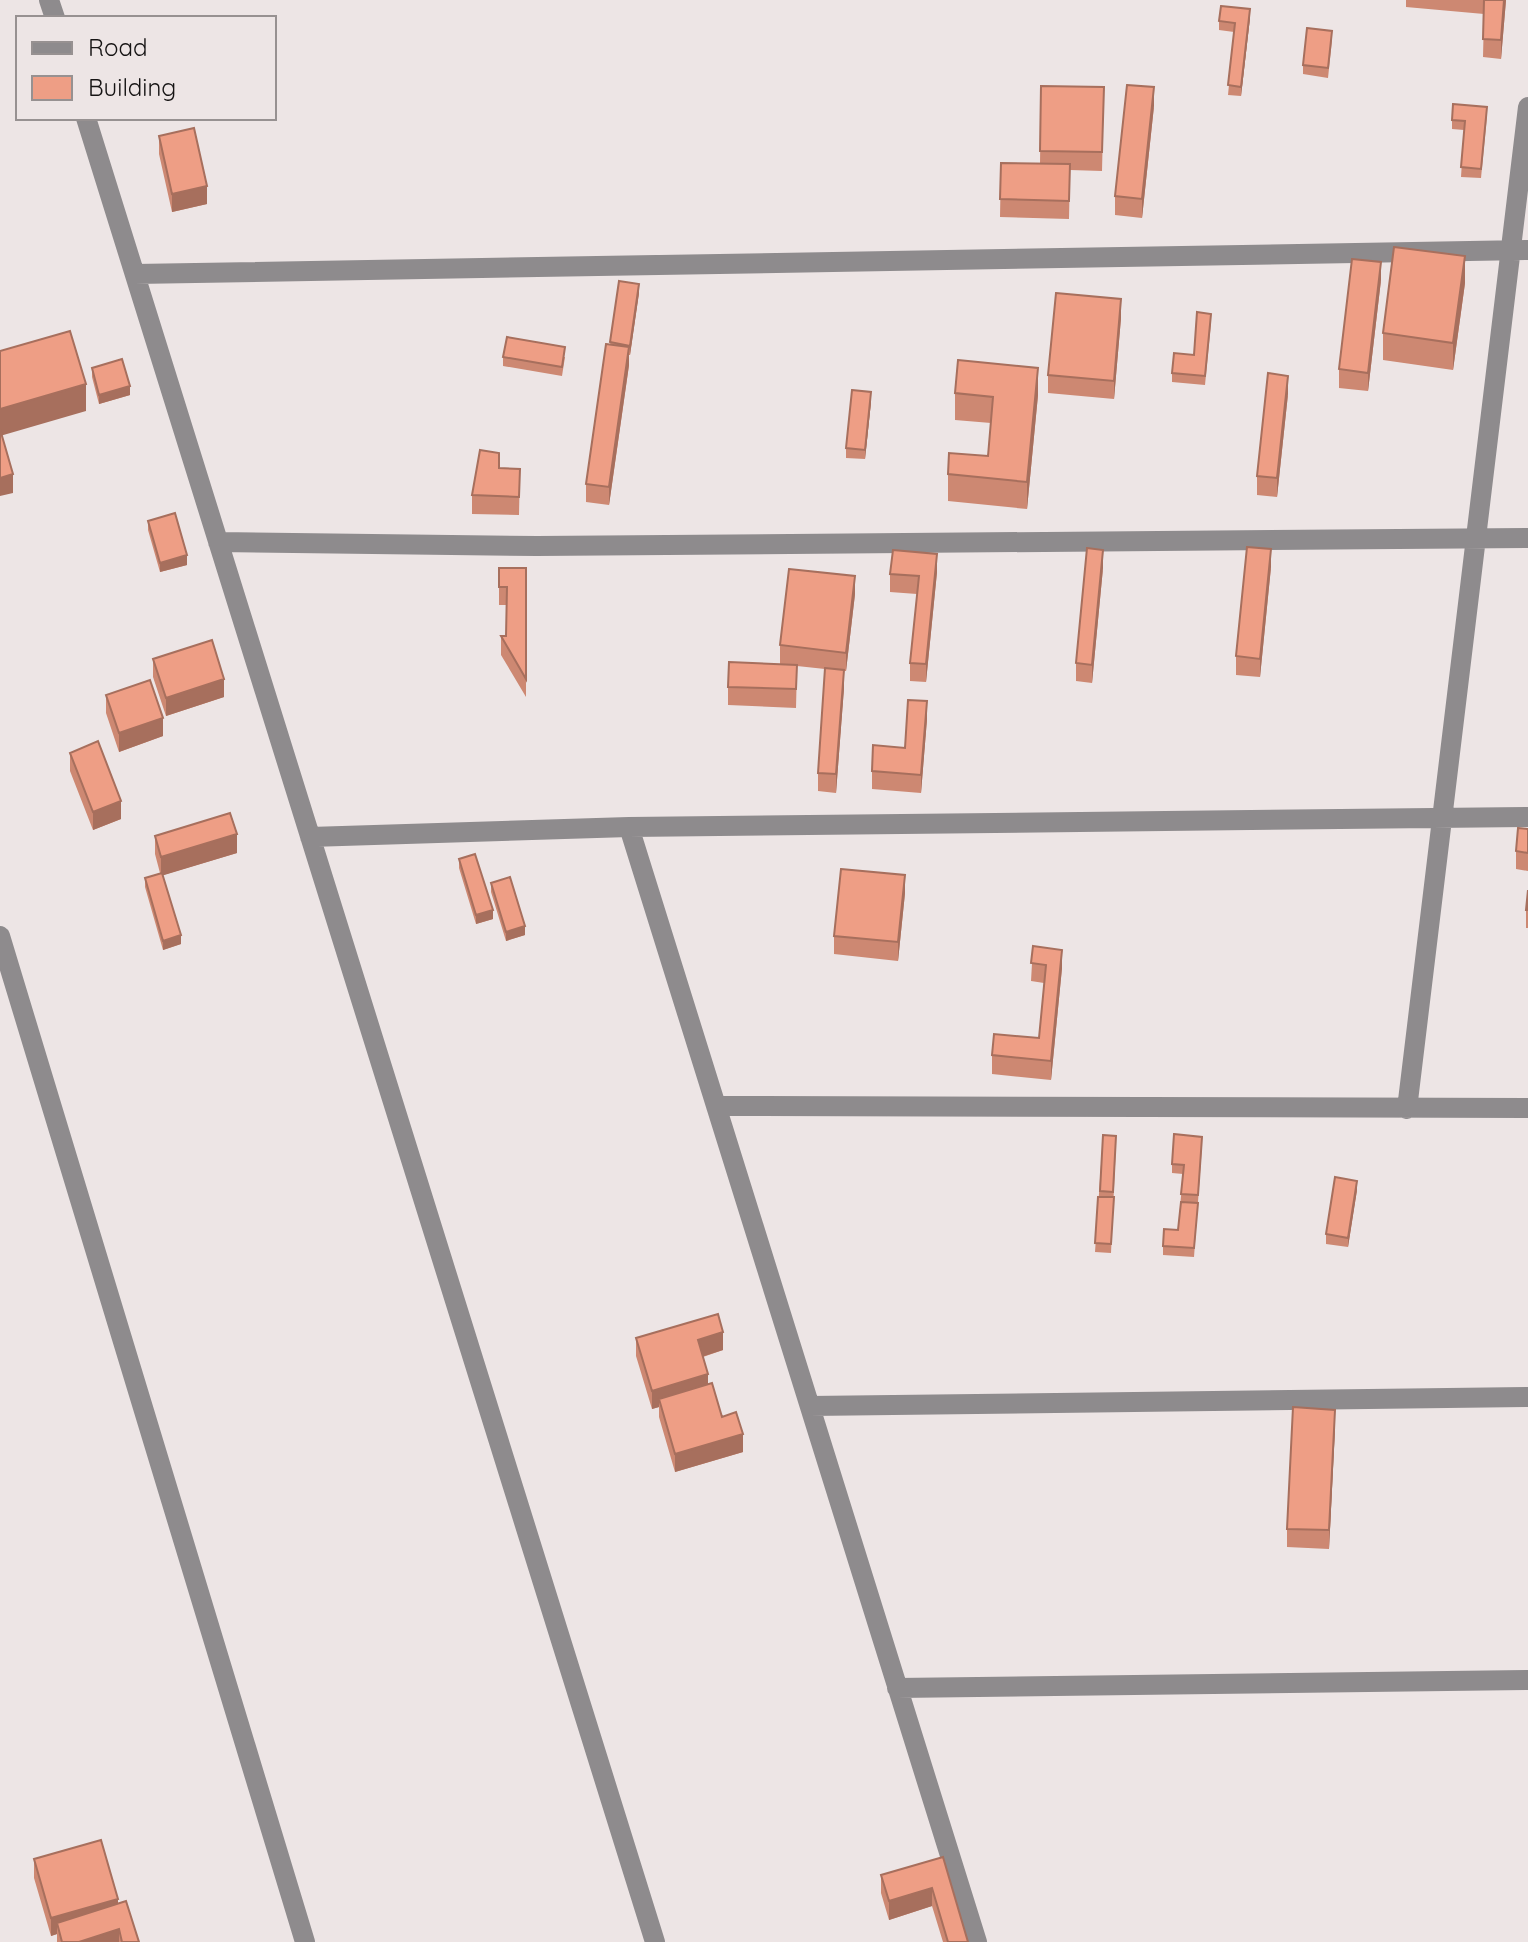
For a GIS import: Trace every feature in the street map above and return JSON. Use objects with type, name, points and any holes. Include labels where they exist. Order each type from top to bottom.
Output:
[{"type":"street","points":[[1407,1109],[1476,538],[1519,250],[1528,107]]},
{"type":"street","points":[[87,120],[655,1942]]},
{"type":"street","points":[[135,274],[1519,250]]},
{"type":"street","points":[[218,542],[553,546],[1528,538]]},
{"type":"street","points":[[310,837],[629,827],[1528,817]]},
{"type":"street","points":[[629,827],[977,1942]]},
{"type":"street","points":[[0,936],[305,1942]]},
{"type":"street","points":[[716,1106],[1528,1108]]},
{"type":"street","points":[[810,1406],[1528,1397]]},
{"type":"street","points":[[897,1688],[1528,1680]]},
{"type":"building","points":[[1484,0],[1504,0],[1501,40],[1483,39]]},
{"type":"building","points":[[1221,6],[1250,9],[1241,87],[1228,85],[1235,23],[1219,21]]},
{"type":"building","points":[[1307,28],[1332,31],[1328,68],[1303,65]]},
{"type":"building","points":[[1127,85],[1154,87],[1142,199],[1115,196]]},
{"type":"building","points":[[1041,86],[1104,87],[1102,152],[1040,151]]},
{"type":"building","points":[[1453,104],[1487,107],[1481,169],[1461,167],[1465,121],[1452,120]]},
{"type":"building","points":[[194,128],[207,186],[172,194],[159,136]]},
{"type":"building","points":[[1001,163],[1070,164],[1069,201],[1000,199]]},
{"type":"building","points":[[1394,247],[1465,256],[1453,343],[1383,333]]},
{"type":"building","points":[[1352,259],[1381,262],[1368,373],[1339,369]]},
{"type":"building","points":[[619,281],[639,284],[630,346],[610,342]]},
{"type":"building","points":[[1056,293],[1121,299],[1114,381],[1048,375]]},
{"type":"building","points":[[1197,312],[1211,314],[1205,376],[1172,373],[1174,353],[1194,355]]},
{"type":"building","points":[[70,331],[86,384],[0,409],[0,351]]},
{"type":"building","points":[[507,337],[565,347],[562,367],[503,357]]},
{"type":"building","points":[[606,344],[629,347],[609,487],[586,484]]},
{"type":"building","points":[[122,359],[130,386],[99,395],[92,368]]},
{"type":"building","points":[[958,360],[1038,368],[1027,482],[948,474],[949,453],[988,456],[993,397],[955,393]]},
{"type":"building","points":[[1268,373],[1288,376],[1277,478],[1257,476]]},
{"type":"building","points":[[852,390],[871,392],[865,450],[846,448]]},
{"type":"building","points":[[0,429],[13,474],[0,478]]},
{"type":"building","points":[[480,450],[499,453],[499,468],[520,469],[519,497],[472,495]]},
{"type":"building","points":[[175,513],[187,555],[160,563],[148,521]]},
{"type":"building","points":[[1247,547],[1271,549],[1260,659],[1236,656]]},
{"type":"building","points":[[1087,548],[1103,550],[1092,665],[1076,663]]},
{"type":"building","points":[[893,550],[937,554],[926,664],[910,663],[919,576],[890,574]]},
{"type":"building","points":[[499,568],[526,568],[526,679],[501,636],[506,636],[507,587],[499,587]]},
{"type":"building","points":[[789,569],[855,576],[846,653],[780,645]]},
{"type":"building","points":[[212,640],[224,679],[166,698],[153,659]]},
{"type":"building","points":[[729,662],[797,665],[796,689],[728,687]]},
{"type":"building","points":[[825,668],[844,670],[836,774],[818,773]]},
{"type":"building","points":[[150,680],[163,718],[119,733],[106,695]]},
{"type":"building","points":[[908,700],[927,701],[921,775],[872,771],[873,745],[905,748]]},
{"type":"building","points":[[98,741],[121,801],[93,812],[70,753]]},
{"type":"building","points":[[230,813],[237,834],[161,857],[155,836]]},
{"type":"building","points":[[1518,828],[1528,829],[1528,853],[1516,851]]},
{"type":"building","points":[[475,854],[493,910],[476,915],[459,859]]},
{"type":"building","points":[[841,869],[905,875],[898,942],[834,936]]},
{"type":"building","points":[[162,873],[181,935],[163,941],[145,878]]},
{"type":"building","points":[[510,877],[525,926],[506,932],[491,883]]},
{"type":"building","points":[[1033,946],[1062,950],[1051,1061],[992,1055],[994,1034],[1039,1038],[1046,965],[1031,963]]},
{"type":"building","points":[[1174,1134],[1202,1137],[1198,1195],[1181,1194],[1184,1165],[1172,1164]]},
{"type":"building","points":[[1103,1135],[1116,1136],[1113,1192],[1100,1191]]},
{"type":"building","points":[[1335,1177],[1357,1181],[1348,1238],[1326,1234]]},
{"type":"building","points":[[1098,1197],[1114,1197],[1111,1244],[1095,1243]]},
{"type":"building","points":[[1181,1202],[1198,1203],[1194,1248],[1163,1246],[1164,1229],[1178,1230]]},
{"type":"building","points":[[718,1314],[723,1332],[698,1340],[708,1374],[652,1391],[636,1338]]},
{"type":"building","points":[[712,1383],[722,1417],[736,1412],[743,1434],[675,1454],[659,1399]]},
{"type":"building","points":[[1293,1407],[1335,1410],[1329,1530],[1287,1529]]},
{"type":"building","points":[[101,1840],[118,1899],[51,1918],[34,1859]]},
{"type":"building","points":[[943,1857],[968,1942],[948,1942],[932,1888],[889,1901],[881,1875]]},
{"type":"building","points":[[126,1901],[139,1942],[122,1942],[119,1929],[79,1942],[62,1942],[57,1923]]}]
